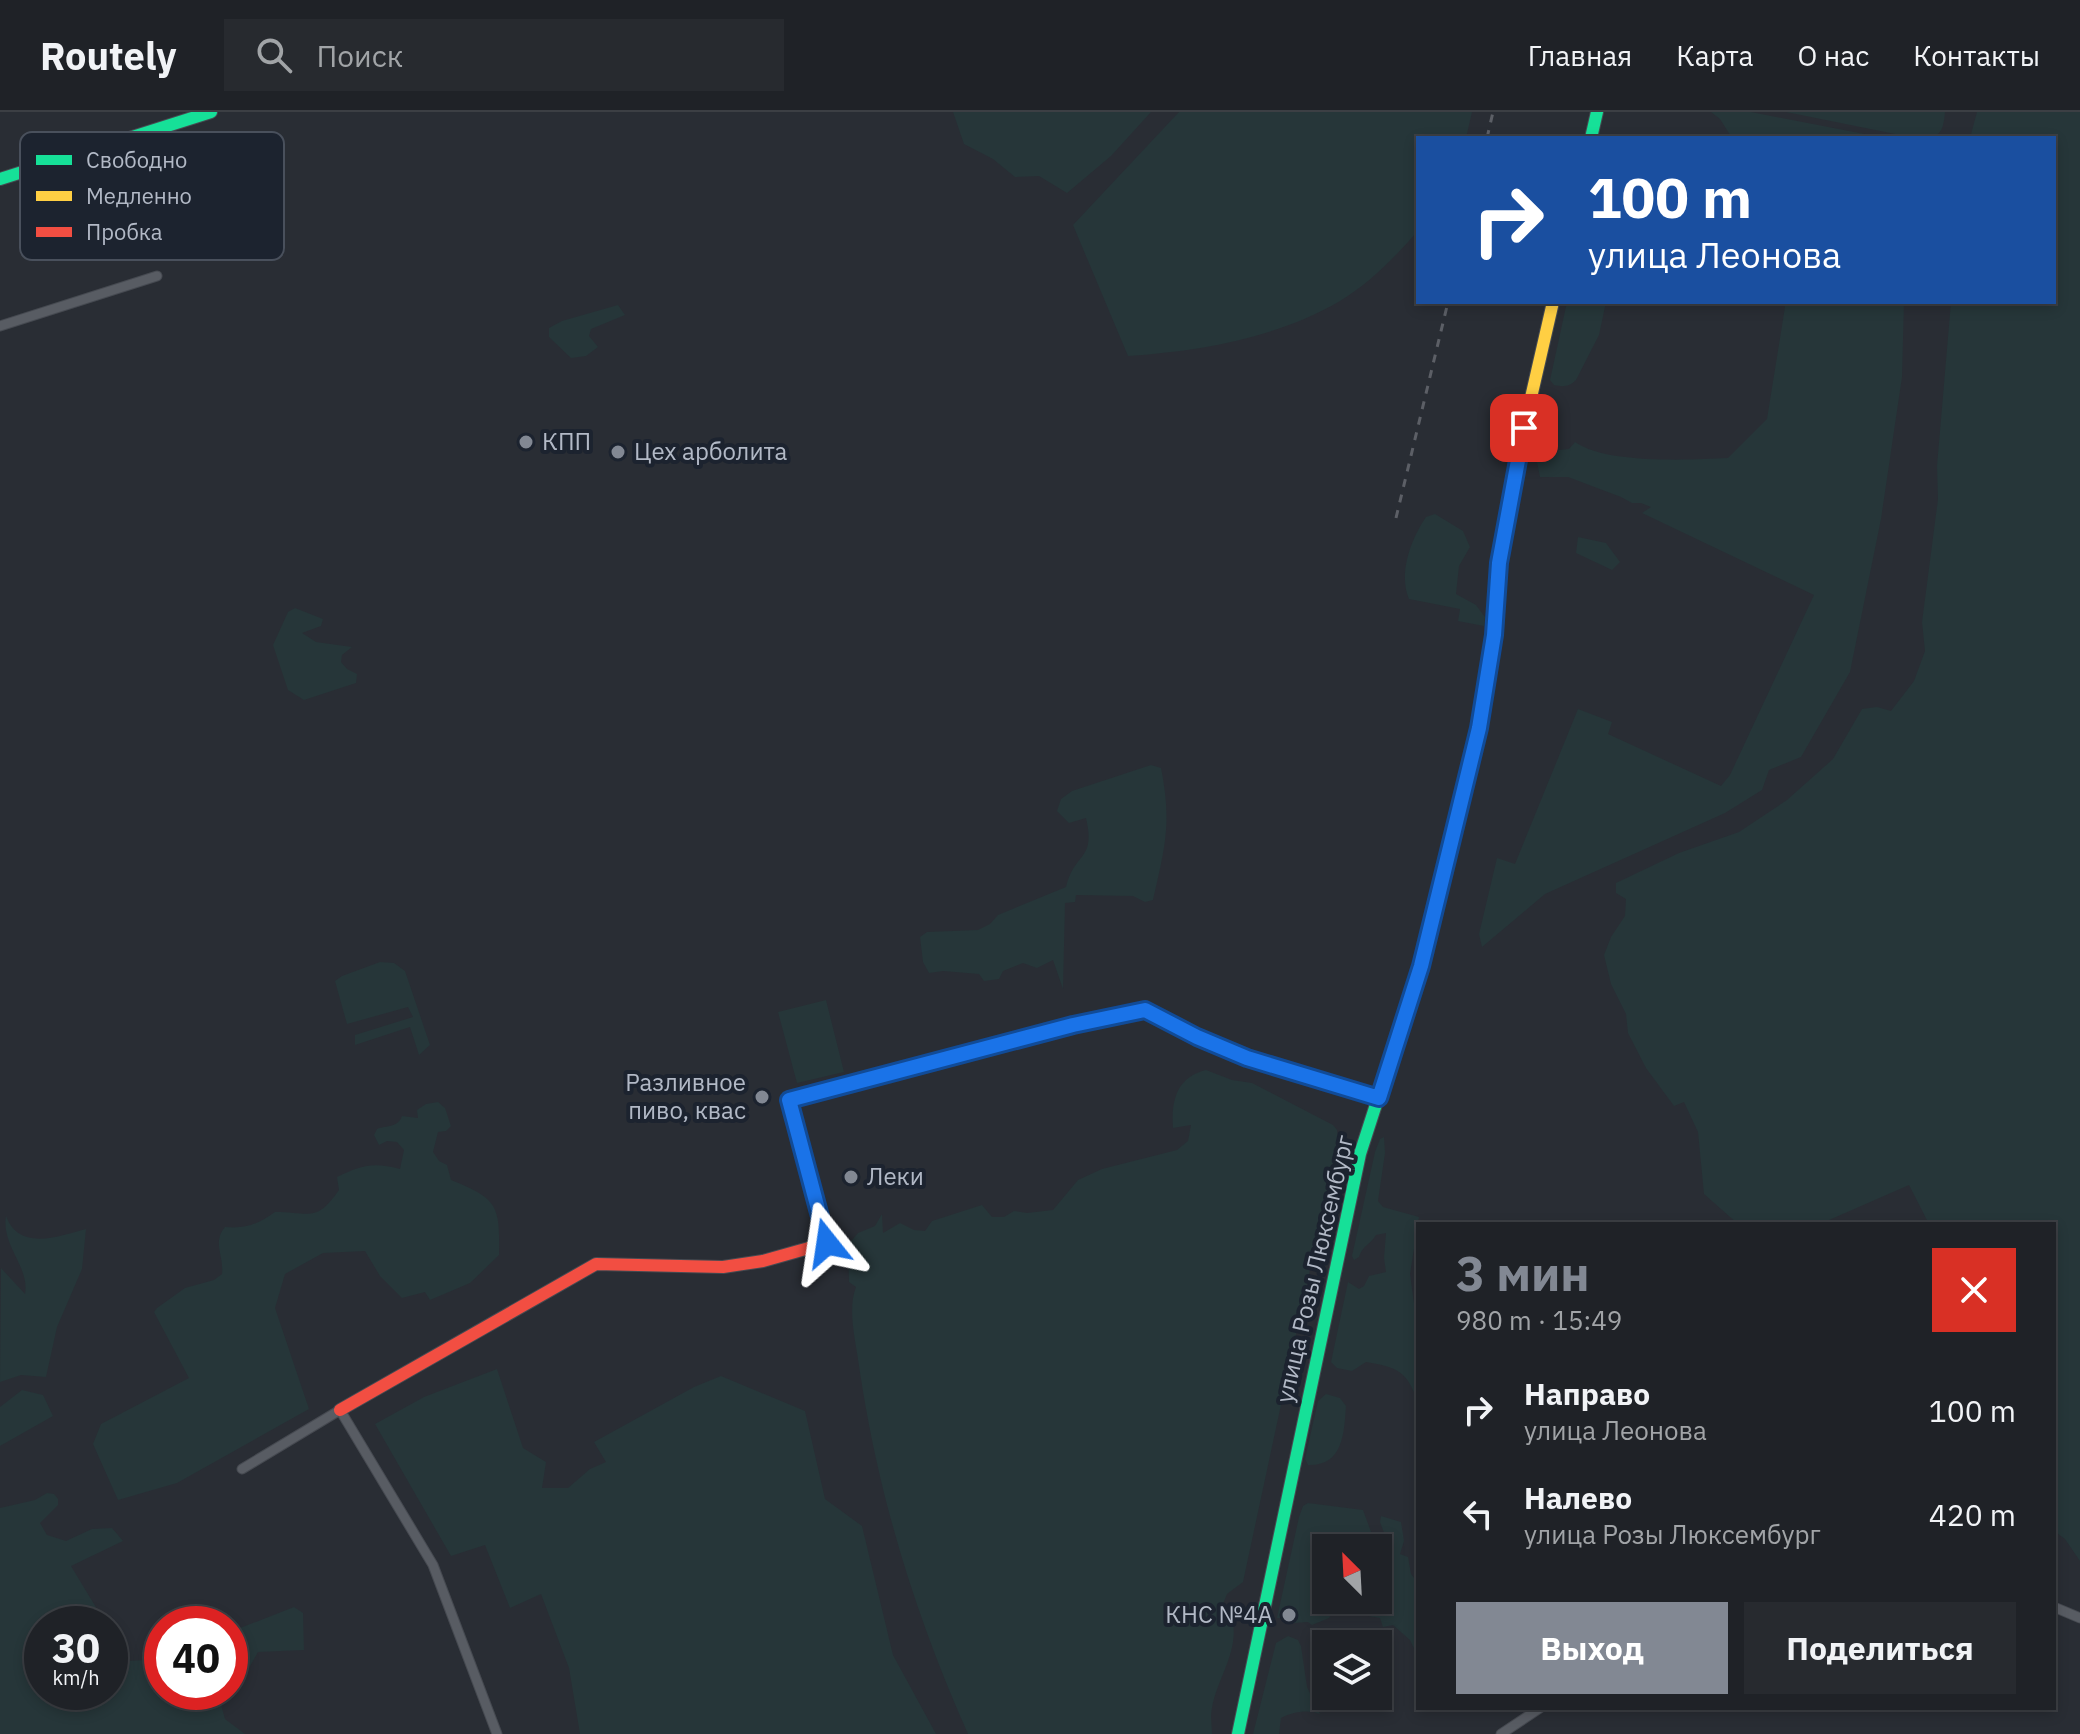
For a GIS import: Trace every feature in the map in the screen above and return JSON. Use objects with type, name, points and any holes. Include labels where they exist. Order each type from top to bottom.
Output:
[{"type":"street","points":[[148,132],[211,112]]},
{"type":"street","points":[[1591,136],[1597,112]]},
{"type":"street","points":[[0,179],[20,173]]},
{"type":"street","points":[[0,326],[157,276]]},
{"type":"street","name":"улица Розы Люксембург","points":[[1238,1734],[1360,1154],[1421,966],[1479,728],[1494,635],[1505,527],[1553,304]]},
{"type":"street","points":[[242,1469],[596,1264],[672,1268],[740,1265],[827,1243],[789,1100],[1073,1025],[1145,1010],[1247,1058],[1379,1098]]},
{"type":"street","points":[[340,1410],[433,1565],[497,1734]]},
{"type":"street","points":[[2056,1608],[2080,1618]]},
{"type":"street","points":[[1501,1734],[1537,1710]]},
{"type":"shaded area","points":[[953,112],[1151,112],[1111,156],[1067,193],[1039,176],[1015,177],[993,159],[964,144]]},
{"type":"shaded area","points":[[1179,112],[1472,112],[1466,136],[1416,136],[1416,233],[1382,269],[1351,294],[1316,314],[1264,333],[1210,346],[1128,356],[1073,225]]},
{"type":"shaded area","points":[[1711,112],[1751,112],[1875,136],[1731,136],[1720,119]]},
{"type":"shaded area","points":[[1786,112],[1945,112],[1938,134],[1905,136]]},
{"type":"shaded area","points":[[1977,112],[2080,112],[2080,1561],[2065,1539],[2056,1532],[2056,1222],[1928,1222],[1909,1185],[1825,1222],[1736,1222],[1704,1194],[1698,1132],[1684,1102],[1674,1106],[1646,1068],[1628,1033],[1626,1014],[1611,984],[1604,955],[1625,916],[1626,899],[1616,893],[1616,883],[1679,853],[1739,832],[1787,800],[1833,759],[1862,709],[1877,707],[1891,711],[1914,681],[1925,651],[1922,622],[1938,499],[1937,466],[1951,304],[2056,304],[2056,136],[1971,136]]},
{"type":"shaded area","points":[[1567,304],[1606,304],[1599,335],[1576,380],[1560,386],[1550,380]]},
{"type":"shaded area","points":[[1783,304],[1904,304],[1902,377],[1881,519],[1850,672],[1801,757],[1769,770],[1762,790],[1725,813],[1545,894],[1482,947],[1479,934],[1497,858],[1515,864],[1578,709],[1612,722],[1608,734],[1721,786],[1730,775],[1814,595],[1642,513],[1651,507],[1632,503],[1568,477],[1540,477],[1537,462],[1541,452],[1569,449],[1575,442],[1606,454],[1627,457],[1671,460],[1728,458],[1767,419]]},
{"type":"shaded area","points":[[618,305],[625,315],[591,329],[589,336],[598,347],[586,356],[571,358],[549,337],[549,328],[562,321]]},
{"type":"shaded area","points":[[1435,514],[1463,531],[1470,547],[1459,566],[1456,594],[1476,605],[1485,617],[1484,626],[1458,621],[1460,609],[1409,599],[1405,579],[1408,557],[1426,517]]},
{"type":"shaded area","points":[[1578,537],[1606,543],[1620,562],[1612,570],[1576,553]]},
{"type":"shaded area","points":[[295,608],[323,619],[321,626],[302,633],[316,642],[352,647],[342,655],[341,662],[357,674],[356,683],[304,700],[288,690],[273,645],[288,612]]},
{"type":"shaded area","points":[[1151,765],[1161,768],[1166,804],[1164,849],[1153,900],[1145,902],[1133,896],[1076,895],[1075,902],[1065,903],[1063,989],[1053,960],[1037,968],[1023,963],[1003,971],[999,979],[984,981],[979,974],[929,973],[923,962],[920,937],[927,932],[978,930],[998,915],[1066,887],[1086,849],[1088,832],[1086,818],[1069,823],[1057,811],[1061,799],[1072,791]]},
{"type":"shaded area","points":[[380,962],[394,963],[405,971],[430,1045],[419,1055],[410,1027],[355,1045],[355,1035],[413,1017],[408,1007],[347,1024],[335,981]]},
{"type":"shaded area","points":[[826,1000],[844,1072],[797,1083],[778,1012]]},
{"type":"shaded area","points":[[1206,1070],[1232,1080],[1252,1083],[1333,1125],[1338,1139],[1243,1582],[1227,1594],[1221,1609],[1225,1617],[1233,1622],[1234,1634],[1230,1656],[1212,1708],[1212,1734],[968,1734],[915,1599],[888,1508],[854,1337],[852,1306],[856,1287],[849,1282],[848,1245],[858,1233],[875,1226],[882,1214],[883,1233],[900,1223],[914,1230],[925,1231],[932,1221],[982,1205],[992,1217],[1004,1217],[1014,1211],[1053,1210],[1078,1180],[1102,1169],[1177,1150],[1188,1141],[1191,1125],[1173,1128],[1175,1099],[1188,1078]]},
{"type":"shaded area","points":[[438,1102],[445,1108],[451,1126],[446,1131],[438,1132],[433,1152],[439,1161],[447,1165],[451,1180],[478,1193],[493,1206],[499,1225],[499,1255],[470,1283],[430,1300],[425,1292],[402,1298],[380,1276],[365,1251],[323,1253],[285,1274],[275,1308],[309,1409],[177,1483],[118,1500],[93,1444],[101,1424],[189,1378],[154,1312],[157,1308],[185,1288],[214,1280],[222,1274],[219,1238],[225,1227],[252,1225],[275,1212],[312,1213],[324,1207],[339,1190],[337,1177],[368,1166],[400,1169],[404,1150],[397,1142],[387,1141],[379,1145],[374,1135],[377,1129],[395,1124],[402,1116],[418,1118],[417,1110],[426,1104]]},
{"type":"shaded area","points":[[1384,1137],[1385,1153],[1378,1201],[1383,1207],[1419,1217],[1410,1274],[1416,1318],[1416,1398],[1406,1378],[1394,1369],[1366,1362],[1352,1371],[1337,1368],[1331,1362],[1348,1282],[1359,1289],[1369,1276],[1386,1272],[1386,1233],[1376,1235],[1359,1257],[1354,1260],[1352,1256],[1380,1139]]},
{"type":"shaded area","points":[[6,1216],[12,1227],[29,1238],[51,1238],[86,1229],[82,1269],[57,1327],[46,1377],[21,1375],[0,1382],[1,1268],[25,1294],[23,1275],[8,1237]]},
{"type":"shaded area","points":[[497,1369],[523,1448],[546,1462],[542,1488],[568,1488],[590,1469],[606,1462],[594,1442],[694,1387],[721,1376],[805,1411],[825,1499],[862,1526],[893,1655],[936,1734],[580,1734],[569,1668],[541,1594],[510,1608],[485,1545],[451,1556],[375,1424],[424,1397]]},
{"type":"shaded area","points":[[22,1390],[43,1395],[53,1416],[0,1446],[0,1407]]},
{"type":"shaded area","points":[[1326,1394],[1340,1398],[1346,1406],[1342,1437],[1335,1454],[1328,1460],[1308,1465],[1305,1459],[1318,1401]]},
{"type":"shaded area","points":[[47,1493],[54,1494],[58,1499],[58,1505],[40,1523],[47,1535],[66,1541],[92,1529],[112,1528],[123,1541],[71,1566],[95,1606],[24,1606],[24,1710],[128,1710],[128,1661],[144,1660],[144,1710],[222,1710],[225,1719],[245,1734],[0,1734],[0,1508],[35,1500]]},
{"type":"shaded area","points":[[1308,1503],[1363,1510],[1372,1534],[1312,1534],[1312,1614],[1332,1614],[1312,1625],[1308,1622],[1294,1623],[1292,1611],[1286,1610],[1282,1618],[1277,1618],[1303,1506]]},
{"type":"shaded area","points":[[1381,1516],[1401,1522],[1404,1541],[1400,1554],[1408,1557],[1411,1574],[1416,1580],[1416,1653],[1410,1640],[1393,1625],[1383,1627],[1380,1618],[1358,1614],[1392,1614],[1392,1534],[1384,1534]]},
{"type":"shaded area","points":[[294,1607],[303,1613],[304,1650],[258,1652],[248,1670],[248,1625]]},
{"type":"shaded area","points":[[1288,1636],[1298,1640],[1312,1697],[1312,1710],[1318,1710],[1320,1714],[1306,1711],[1290,1714],[1281,1718],[1279,1734],[1253,1734],[1276,1643]]},
{"type":"railway","points":[[1487,136],[1493,112]]},
{"type":"railway","points":[[1396,518],[1448,304]]},
{"type":"traffic: fast","points":[[148,132],[211,112]]},
{"type":"traffic: fast","points":[[1591,136],[1597,112]]},
{"type":"traffic: fast","points":[[0,179],[20,173]]},
{"type":"traffic: fast","points":[[1238,1734],[1360,1154],[1423,959]]},
{"type":"traffic: slow","points":[[1527,415],[1553,304]]},
{"type":"traffic: slow","points":[[809,1248],[827,1243],[789,1100],[1073,1025],[1145,1010],[1207,1041]]},
{"type":"traffic: jam","points":[[1423,959],[1479,728],[1494,635],[1499,563],[1527,415]]},
{"type":"traffic: jam","points":[[1207,1041],[1247,1058],[1379,1098]]},
{"type":"traffic: jam","points":[[340,1410],[596,1264],[723,1267],[763,1261],[809,1248]]},
{"type":"place","name":"КПП","points":[[526,442]]},
{"type":"place","name":"Цех арболита","points":[[618,452]]},
{"type":"place","name":"Разливное пиво, квас","points":[[762,1097]]},
{"type":"place","name":"Леки","points":[[851,1177]]},
{"type":"place","name":"КНС №4А","points":[[1289,1615]]},
{"type":"route","points":[[827,1243],[789,1100],[1073,1025],[1145,1010],[1247,1058],[1379,1098],[1421,966],[1479,728],[1494,635],[1499,563],[1524,428]]}]
